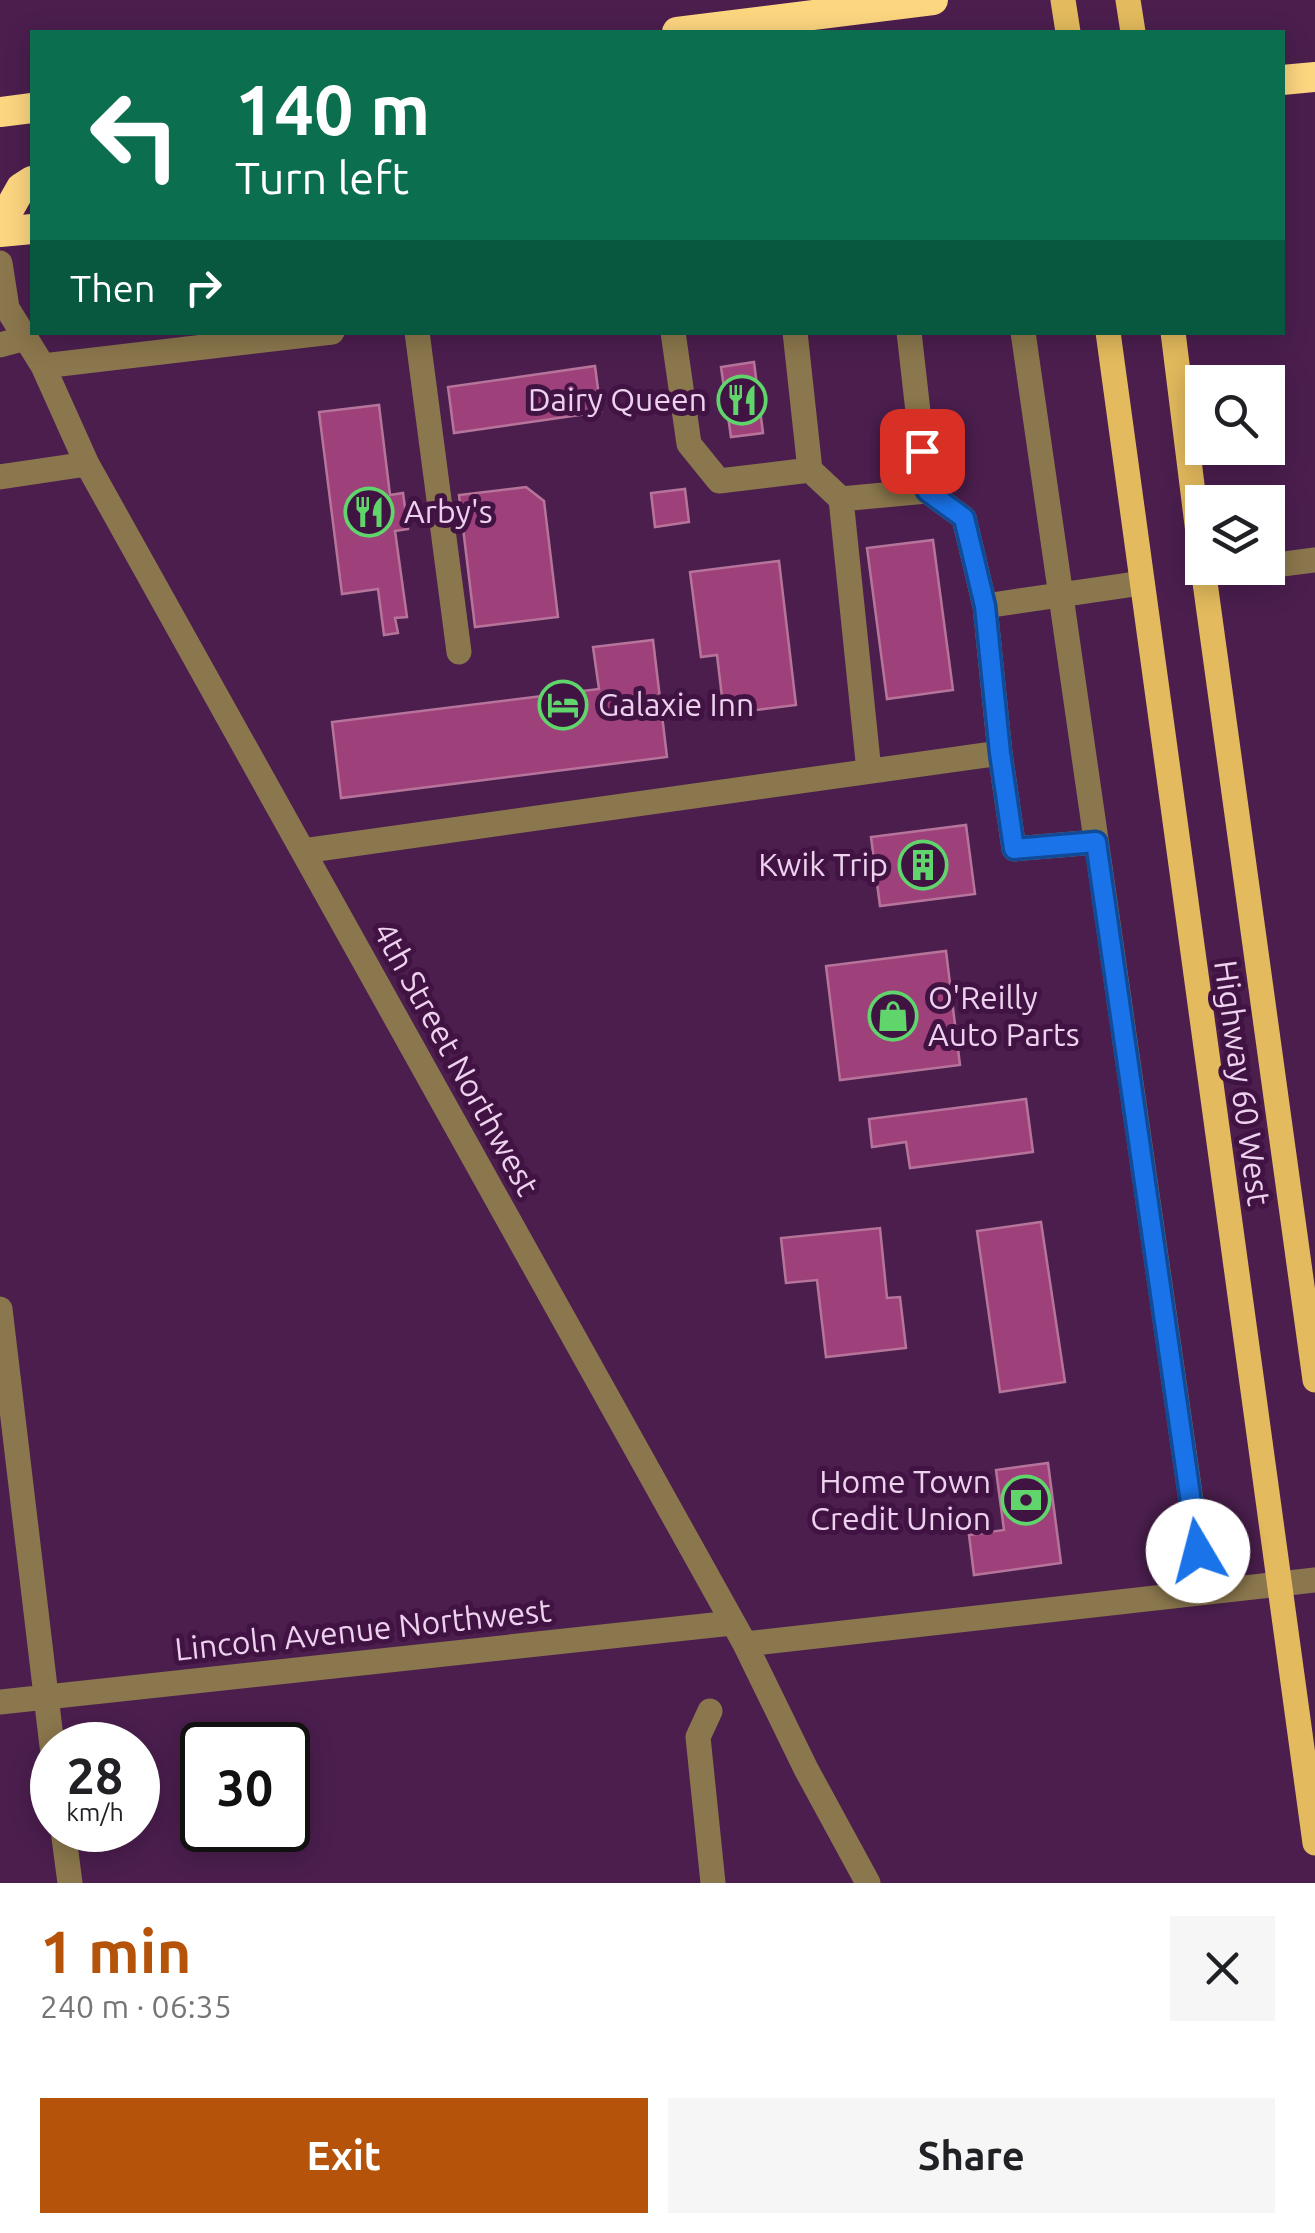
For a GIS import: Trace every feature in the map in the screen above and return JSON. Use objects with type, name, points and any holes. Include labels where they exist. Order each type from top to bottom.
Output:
[{"type":"highway","points":[[701,30],[933,0]]},
{"type":"highway","points":[[1285,80],[1315,77]]},
{"type":"highway","points":[[0,112],[30,108]]},
{"type":"highway","points":[[30,182],[21,188],[0,228],[30,229]]},
{"type":"main road","points":[[1063,0],[1068,30]]},
{"type":"main road","points":[[1128,0],[1133,30]]},
{"type":"main road","name":"Highway 60 West","points":[[1108,335],[1315,1842]]},
{"type":"main road","name":"Highway 60 West","points":[[1173,335],[1192,485]]},
{"type":"main road","name":"Highway 60 West","points":[[1205,585],[1315,1380]]},
{"type":"street","name":"4th Street Northwest","points":[[0,263],[7,308],[43,366],[87,464],[739,1633],[868,1883]]},
{"type":"street","points":[[43,366],[306,335]]},
{"type":"street","points":[[417,335],[458,652]]},
{"type":"street","points":[[674,335],[689,444],[719,481],[810,470]]},
{"type":"street","points":[[794,335],[810,470],[841,499],[869,771]]},
{"type":"street","points":[[909,335],[927,491]]},
{"type":"street","points":[[1022,335],[1204,1591]]},
{"type":"street","points":[[0,346],[26,338]]},
{"type":"street","points":[[0,477],[87,464]]},
{"type":"street","points":[[841,499],[927,491],[964,518],[985,606],[1014,849],[1096,842]]},
{"type":"street","points":[[1285,564],[1315,560]]},
{"type":"street","points":[[985,606],[1142,584]]},
{"type":"street","points":[[303,851],[1000,753]]},
{"type":"street","points":[[0,1309],[49,1722]]},
{"type":"street","name":"Lincoln Avenue Northwest","points":[[0,1702],[1315,1580]]},
{"type":"street","points":[[710,1711],[698,1737],[714,1883]]},
{"type":"street","points":[[66,1852],[70,1883]]},
{"type":"building","name":"Dairy Queen","points":[[754,362],[763,433],[731,437],[721,367]]},
{"type":"building","points":[[595,366],[601,412],[454,433],[448,387]]},
{"type":"building","name":"Arby's","points":[[379,405],[390,495],[403,493],[408,529],[395,531],[407,617],[395,618],[398,633],[384,635],[378,589],[342,594],[319,412]]},
{"type":"building","points":[[526,487],[544,501],[558,617],[475,627],[459,495]]},
{"type":"building","points":[[685,489],[689,522],[655,527],[651,493]]},
{"type":"building","points":[[933,540],[953,690],[887,699],[867,548]]},
{"type":"building","points":[[779,561],[796,705],[724,714],[717,655],[701,657],[690,572]]},
{"type":"building","name":"Galaxie Inn","points":[[653,640],[667,757],[341,798],[332,722],[599,689],[593,647]]},
{"type":"building","name":"Kwik Trip","points":[[966,825],[975,894],[880,906],[871,837]]},
{"type":"building","name":"O'Reilly Auto Parts","points":[[946,951],[960,1065],[840,1080],[826,966]]},
{"type":"building","points":[[1026,1099],[1033,1152],[910,1168],[906,1142],[872,1147],[869,1119]]},
{"type":"building","points":[[1041,1222],[1065,1382],[1000,1392],[977,1231]]},
{"type":"building","points":[[880,1228],[887,1298],[900,1297],[906,1348],[826,1357],[817,1280],[786,1283],[781,1238]]},
{"type":"building","name":"Home Town Credit Union","points":[[1048,1463],[1061,1563],[974,1575],[969,1535],[1004,1530],[996,1470]]},
{"type":"place","name":"Dairy Queen","points":[[742,400]]},
{"type":"place","name":"Arby's","points":[[369,512]]},
{"type":"place","name":"Galaxie Inn","points":[[563,705]]},
{"type":"place","name":"Kwik Trip","points":[[923,865]]},
{"type":"place","name":"O'Reilly Auto Parts","points":[[893,1016]]},
{"type":"place","name":"Home Town Credit Union","points":[[1026,1500]]},
{"type":"route","points":[[922,451],[927,491],[964,518],[985,606],[1014,849],[1096,842],[1198,1551]]}]
